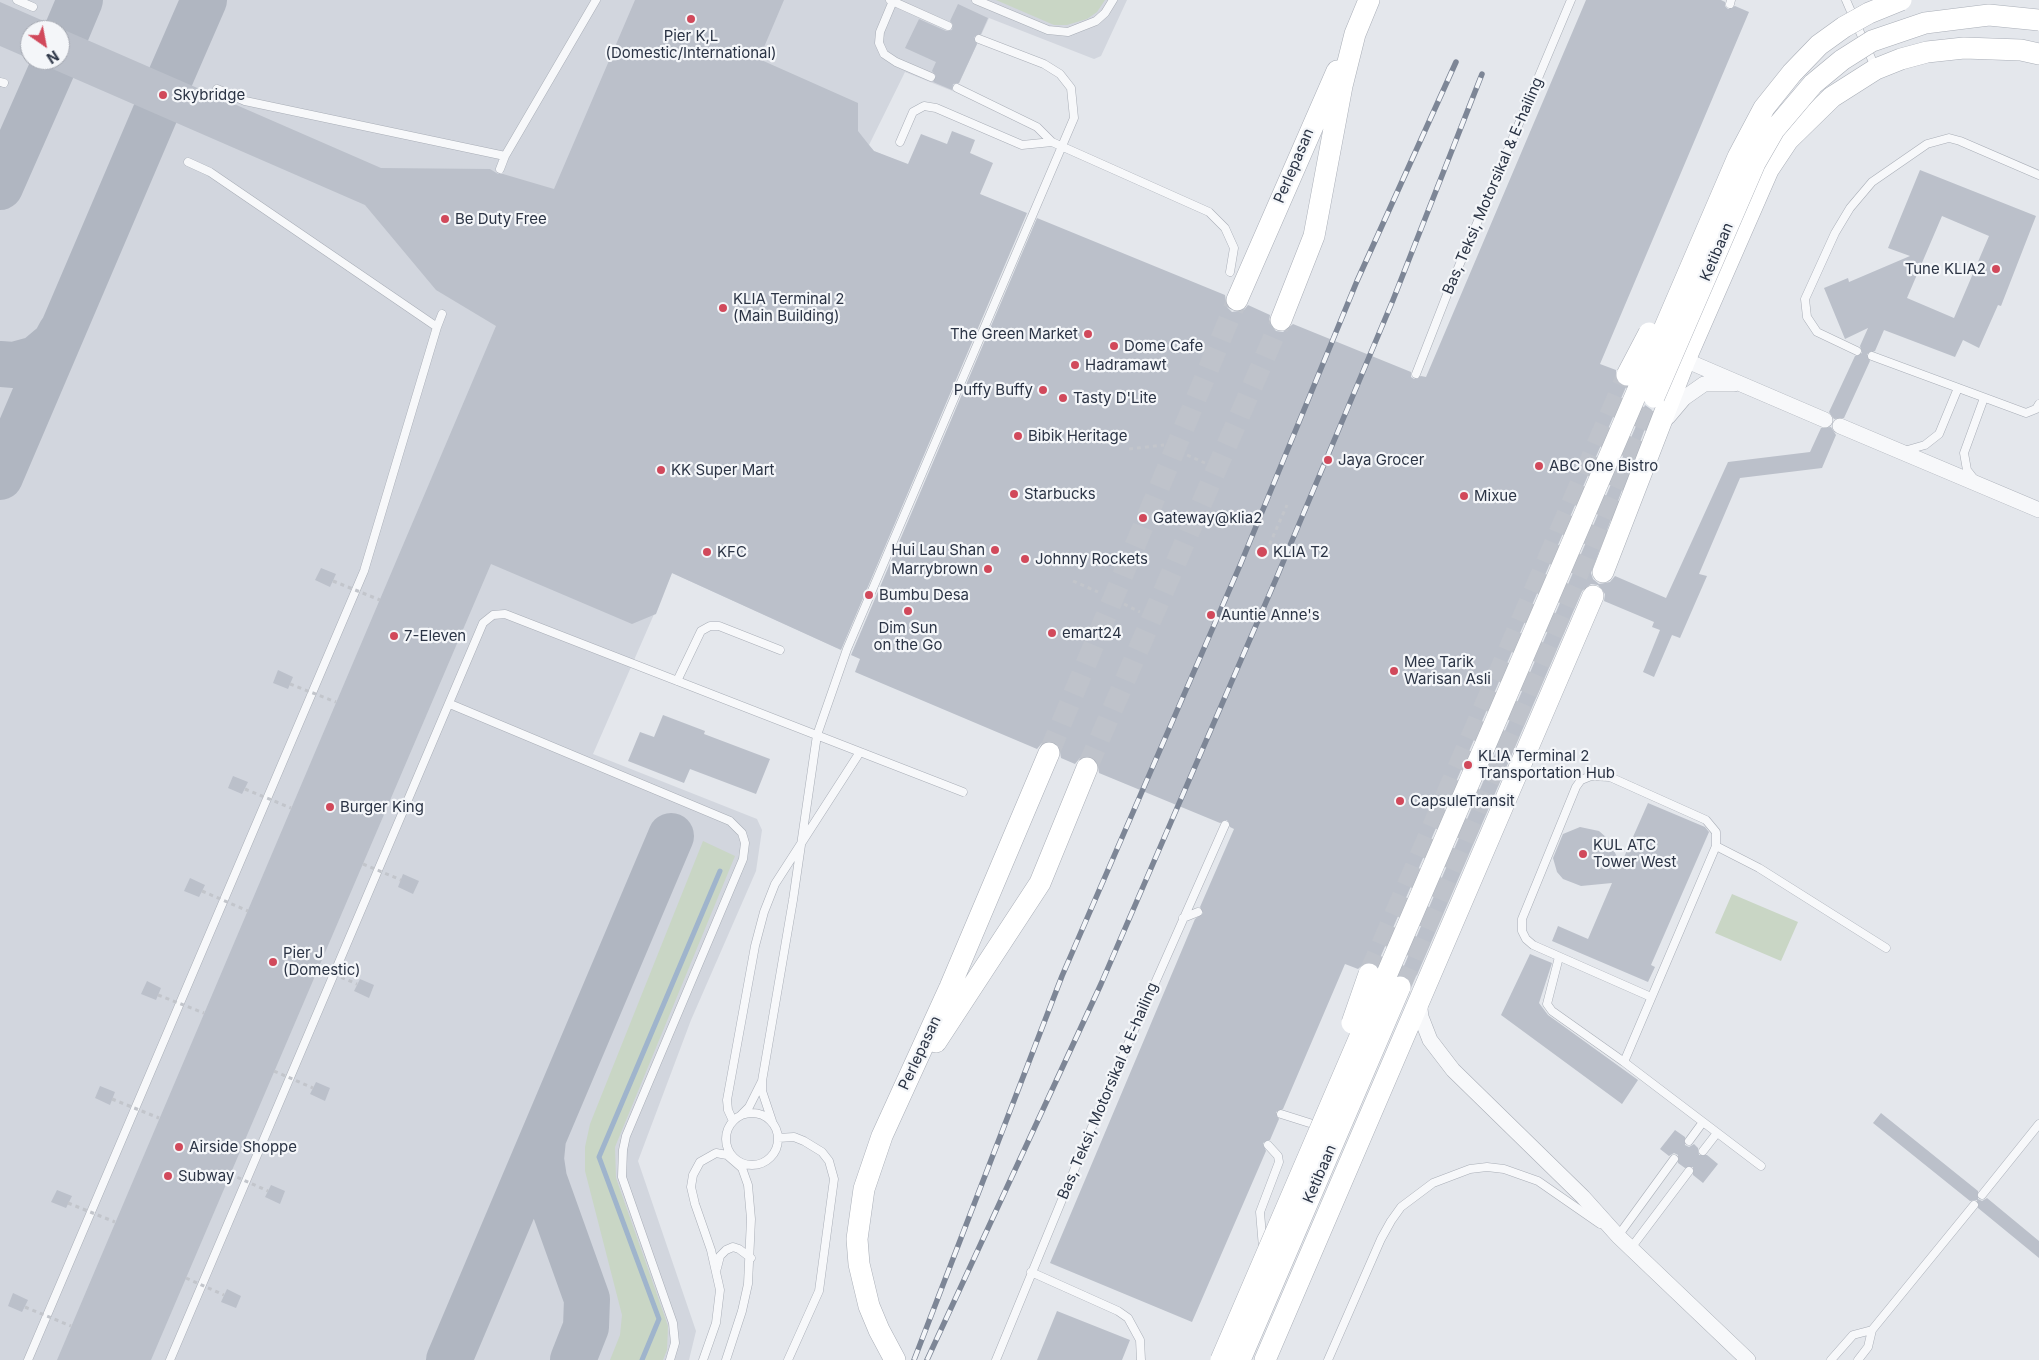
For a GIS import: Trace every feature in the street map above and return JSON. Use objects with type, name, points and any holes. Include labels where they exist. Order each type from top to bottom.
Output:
[{"type":"main road","points":[[1281,320],[1308,256],[1320,216],[1334,127],[1355,34],[1369,0]]},
{"type":"main road","points":[[1220,1360],[1742,149],[1764,108],[1792,73],[1819,45],[1861,18],[1901,0]]},
{"type":"main road","name":"Ketibaan","points":[[1654,399],[1755,163],[1774,130],[1788,111],[1813,84],[1842,60],[1872,41],[1925,23],[1989,15],[2039,20]]},
{"type":"main road","name":"Perlepasan","points":[[1237,300],[1321,105],[1355,34]]},
{"type":"main road","points":[[1603,572],[1674,385],[1768,170],[1788,140],[1810,116],[1832,97],[1876,69],[1927,52],[1946,50],[1997,48],[2039,54]]},
{"type":"main road","points":[[1627,375],[1646,337],[1664,309],[1722,239]]},
{"type":"main road","points":[[1266,1357],[1592,596]]},
{"type":"main road","name":"Perlepasan","points":[[895,1360],[879,1330],[862,1285],[857,1239],[864,1190],[872,1162],[893,1110],[950,987],[1049,754]]},
{"type":"main road","points":[[893,1110],[1040,883],[1088,768]]},
{"type":"main road","points":[[1312,1193],[1353,1019],[1370,974]]},
{"type":"main road","name":"Ketibaan","points":[[1240,1360],[1400,987]]},
{"type":"street","points":[[1685,360],[1825,420]]},
{"type":"street","points":[[1656,432],[1675,407],[1704,384],[1740,384]]},
{"type":"street","points":[[1840,426],[2039,510]]},
{"type":"street","points":[[1419,1001],[1424,1028],[1438,1053],[1583,1197],[1618,1236],[1748,1359]]},
{"type":"lane","points":[[17,0],[33,7]]},
{"type":"lane","points":[[500,169],[505,156],[596,0]]},
{"type":"lane","points":[[976,0],[1048,30],[1068,32],[1096,20],[1105,13],[1112,0]]},
{"type":"lane","name":"Bas, Teksi, Motorsikal & E-hailing","points":[[1416,374],[1448,292],[1571,0]]},
{"type":"lane","points":[[1846,0],[1876,69]]},
{"type":"lane","points":[[931,77],[896,62],[884,54],[879,43],[880,32],[892,1],[948,26]]},
{"type":"lane","points":[[703,1360],[720,1306],[717,1270],[692,1194],[692,1181],[700,1162],[711,1154],[722,1153],[752,1166],[768,1160],[774,1154],[778,1138],[762,1091],[762,1081],[793,900],[816,735],[847,649],[1074,118],[1071,88],[1060,74],[1044,64],[979,39]]},
{"type":"lane","points":[[217,88],[245,101],[505,156]]},
{"type":"lane","points":[[957,88],[1037,127],[1052,142],[1210,212],[1225,228],[1234,248],[1230,272]]},
{"type":"lane","points":[[900,142],[913,112],[924,106],[936,108],[1022,145],[1052,142]]},
{"type":"lane","points":[[1857,351],[1817,332],[1807,317],[1805,299],[1835,233],[1855,201],[1872,182],[1927,144],[1949,138],[2039,175]]},
{"type":"lane","points":[[188,162],[210,172],[437,327]]},
{"type":"lane","points":[[28,1360],[364,571],[399,447],[442,314]]},
{"type":"lane","points":[[1872,356],[2026,413],[2036,409],[2039,404]]},
{"type":"lane","points":[[1654,399],[1674,385]]},
{"type":"lane","points":[[1900,450],[1918,448],[1939,434],[1958,388]]},
{"type":"lane","points":[[1978,483],[1967,470],[1964,453],[1984,398]]},
{"type":"lane","points":[[170,1360],[483,623],[493,615],[505,614],[963,792]]},
{"type":"lane","points":[[677,681],[701,631],[710,626],[719,626],[780,650]]},
{"type":"lane","points":[[450,704],[730,821],[742,833],[745,843],[743,859],[626,1136],[622,1150],[622,1177],[673,1323],[675,1344],[670,1360]]},
{"type":"lane","points":[[733,1121],[728,1110],[727,1100],[755,946],[764,912],[775,884],[860,752]]},
{"type":"lane","points":[[1624,1062],[1716,846],[1716,832],[1706,820],[1610,777],[1590,776],[1581,780],[1576,787],[1522,919],[1522,931],[1526,939],[1559,957],[1651,997]]},
{"type":"lane","name":"Bas, Teksi, Motorsikal & E-hailing","points":[[996,1360],[1030,1272],[1225,825]]},
{"type":"lane","points":[[1716,846],[1759,868],[1886,948]]},
{"type":"lane","points":[[1183,918],[1198,912]]},
{"type":"lane","points":[[1559,957],[1547,1004],[1552,1011],[1624,1062],[1761,1166]]},
{"type":"lane","points":[[726,1360],[742,1310],[751,1258],[750,1193],[742,1168],[729,1153],[726,1137],[733,1121],[749,1107],[762,1081]]},
{"type":"lane","points":[[1281,1114],[1318,1126],[1335,1122],[1370,1101],[1383,1086]]},
{"type":"lane","points":[[740,1116],[757,1113],[772,1122]]},
{"type":"lane","points":[[1690,1141],[1704,1122]]},
{"type":"lane","points":[[1982,1195],[2039,1124]]},
{"type":"lane","points":[[1703,1151],[1717,1133]]},
{"type":"lane","points":[[778,1138],[794,1138],[804,1141],[822,1152],[829,1161],[834,1178],[818,1291],[788,1360]]},
{"type":"lane","points":[[1268,1145],[1278,1156],[1279,1162],[1260,1212],[1269,1314]]},
{"type":"lane","points":[[1328,1360],[1381,1238],[1391,1221],[1401,1207],[1416,1194],[1450,1174],[1470,1168],[1487,1167],[1522,1174],[1538,1181],[1618,1236],[1674,1159]]},
{"type":"lane","points":[[1631,1248],[1689,1170]]},
{"type":"lane","points":[[1858,1360],[1868,1347],[1872,1330],[1974,1205]]},
{"type":"lane","points":[[717,1270],[720,1256],[726,1250],[739,1249],[751,1258]]},
{"type":"lane","points":[[1030,1272],[1118,1311],[1128,1318],[1140,1340],[1141,1360]]},
{"type":"lane","points":[[1266,1357],[1268,1328]]},
{"type":"lane","points":[[1831,1360],[1853,1334],[1872,1330]]},
{"type":"path","points":[[1129,449],[1164,445]]},
{"type":"path","points":[[1187,455],[1205,463]]},
{"type":"path","points":[[1263,559],[1287,505]]},
{"type":"path","points":[[333,581],[380,600]]},
{"type":"path","points":[[1073,581],[1098,592]]},
{"type":"path","points":[[1124,604],[1140,612]]},
{"type":"path","points":[[290,684],[336,702]]},
{"type":"path","points":[[245,789],[291,808]]},
{"type":"path","points":[[363,864],[401,880]]},
{"type":"path","points":[[202,891],[248,911]]},
{"type":"path","points":[[318,968],[357,984]]},
{"type":"path","points":[[158,995],[204,1013]]},
{"type":"path","points":[[274,1071],[313,1088]]},
{"type":"path","points":[[112,1099],[159,1118]]},
{"type":"path","points":[[230,1174],[268,1191]]},
{"type":"path","points":[[68,1203],[115,1222]]},
{"type":"path","points":[[186,1278],[224,1295]]},
{"type":"path","points":[[25,1307],[71,1326]]},
{"type":"shaded area","points":[[0,0],[1127,0],[1101,56],[1094,59],[989,18],[955,92],[905,72],[869,145],[874,151],[1020,211],[837,648],[672,573],[593,754],[757,819],[762,830],[756,871],[691,1020],[638,1161],[696,1331],[689,1360],[0,1360]]},
{"type":"green space","points":[[996,0],[1105,0],[1097,12],[1087,19],[1067,25],[1054,25]]},
{"type":"green space","points":[[703,841],[735,856],[615,1147],[616,1178],[668,1326],[667,1350],[663,1360],[610,1360],[620,1335],[622,1315],[585,1171],[585,1147],[590,1124]]},
{"type":"green space","points":[[1732,894],[1798,922],[1781,961],[1715,933]]},
{"type":"building","name":"KLIA Terminal 2 (Main Building)","points":[[635,0],[784,0],[759,59],[858,103],[858,131],[869,145],[874,151],[908,164],[921,134],[947,144],[952,131],[975,140],[970,153],[993,163],[980,194],[1027,213],[841,650],[672,573],[656,614],[632,624],[491,564],[151,1360],[57,1360],[496,326],[436,290],[365,205],[55,70],[70,70],[70,32],[381,168],[490,169],[498,174],[554,189]]},
{"type":"building","points":[[1586,0],[1721,0],[1725,2],[1725,6],[1728,9],[1735,6],[1749,12],[1600,364],[1616,370],[1616,381],[1626,387],[1377,965],[1366,962],[1358,969],[1345,964],[1283,1109],[1276,1112],[1279,1119],[1270,1140],[1263,1143],[1266,1151],[1192,1322],[1050,1263],[1195,919],[1203,913],[1200,907],[1234,829],[1230,827],[1227,820],[1220,823],[1099,773],[1097,761],[1091,756],[1080,758],[1075,764],[1061,758],[1059,746],[1053,741],[1042,743],[1037,749],[855,672],[860,659],[851,655],[1037,218],[1225,295],[1227,307],[1232,312],[1244,310],[1248,305],[1270,315],[1269,322],[1276,331],[1283,332],[1293,324],[1411,372],[1411,377],[1414,379],[1421,376],[1426,377]]},
{"type":"building","name":"KLIA Terminal 2 (Main Building)","points":[[0,2],[41,20],[20,20],[20,55],[0,46]]},
{"type":"building","points":[[958,4],[988,18],[981,34],[974,37],[977,44],[959,83],[953,84],[952,90],[933,82],[936,76],[932,71],[936,62],[905,48],[919,19],[946,31],[952,30],[953,25],[950,21]]},
{"type":"building","name":"Tune KLIA2","points":[[1920,170],[2036,216],[2001,306],[1998,305],[1979,348],[1963,340],[1955,357],[1884,330],[1875,351],[1867,354],[1870,361],[1844,418],[1834,419],[1829,412],[1855,356],[1862,353],[1860,346],[1868,328],[1845,339],[1824,288],[1848,278],[1849,282],[1910,256],[1888,248]],"holes":[[[1942,216],[1989,236],[1954,318],[1907,298]]]},
{"type":"building","points":[[1645,405],[1652,410],[1591,573],[1593,579],[1599,584],[1610,582],[1615,576],[1666,598],[1728,462],[1810,452],[1821,428],[1831,427],[1836,435],[1822,468],[1740,478],[1699,574],[1707,576],[1680,638],[1672,635],[1654,677],[1643,672],[1660,630],[1652,627],[1654,622],[1604,601],[1605,594],[1598,585],[1591,584],[1582,591],[1417,975],[1410,980],[1400,975]]},
{"type":"building","points":[[321,568],[336,574],[330,587],[315,580]]},
{"type":"building","points":[[278,670],[293,677],[288,689],[273,683]]},
{"type":"building","points":[[663,715],[705,731],[704,734],[770,759],[756,794],[690,769],[684,783],[628,761],[640,732],[654,737]]},
{"type":"building","points":[[233,776],[248,782],[242,794],[228,788]]},
{"type":"building","points":[[1648,803],[1705,827],[1709,832],[1651,965],[1655,967],[1648,982],[1552,941],[1558,926],[1588,939],[1612,883],[1581,886],[1563,879],[1557,872],[1553,858],[1563,834],[1580,827],[1599,831],[1607,838],[1621,864]]},
{"type":"building","points":[[403,874],[419,881],[413,894],[398,887]]},
{"type":"building","points":[[190,878],[205,885],[199,897],[184,891]]},
{"type":"building","points":[[1530,954],[1552,963],[1539,1003],[1548,1015],[1638,1080],[1622,1104],[1501,1015]]},
{"type":"building","points":[[360,979],[374,985],[369,998],[354,991]]},
{"type":"building","points":[[147,981],[161,988],[156,1000],[141,994]]},
{"type":"building","points":[[316,1082],[330,1088],[325,1101],[310,1094]]},
{"type":"building","points":[[100,1086],[115,1092],[110,1105],[95,1098]]},
{"type":"building","points":[[1881,1113],[1978,1191],[1978,1199],[1982,1201],[1987,1198],[2039,1241],[2039,1258],[1978,1208],[1977,1200],[1970,1201],[1873,1123]]},
{"type":"building","points":[[1675,1130],[1685,1137],[1685,1145],[1689,1147],[1694,1144],[1698,1148],[1699,1155],[1707,1155],[1718,1164],[1703,1183],[1693,1175],[1693,1167],[1685,1168],[1678,1163],[1678,1155],[1674,1153],[1669,1156],[1660,1149]]},
{"type":"building","points":[[271,1185],[285,1191],[280,1204],[265,1197]]},
{"type":"building","points":[[57,1190],[72,1196],[66,1208],[51,1202]]},
{"type":"building","points":[[227,1289],[241,1296],[236,1308],[221,1302]]},
{"type":"building","points":[[13,1293],[28,1300],[22,1312],[8,1306]]},
{"type":"building","points":[[1057,1311],[1130,1340],[1122,1360],[1037,1360]]},
{"type":"waterway","points":[[642,1360],[659,1319],[599,1157],[720,871]]},
{"type":"taxiway","points":[[70,24],[80,0]]},
{"type":"taxiway","points":[[171,76],[204,0]]},
{"type":"taxiway","points":[[0,187],[52,70]]},
{"type":"taxiway","points":[[0,477],[155,114]]},
{"type":"taxiway","points":[[0,364],[14,365],[36,359],[55,343],[61,332]]},
{"type":"taxiway","points":[[449,1360],[671,836]]},
{"type":"taxiway","points":[[543,1139],[541,1159],[544,1179],[587,1299],[586,1327],[573,1360]]},
{"type":"tunnel","points":[[1049,753],[1237,300]]},
{"type":"tunnel","points":[[1087,768],[1281,320]]},
{"type":"tunnel","points":[[1369,974],[1627,375]]},
{"type":"tunnel","points":[[1400,987],[1654,397]]},
{"type":"railway","points":[[914,1360],[1062,976],[1241,563],[1357,281],[1456,62]]},
{"type":"railway","points":[[927,1360],[1101,984],[1276,579],[1393,300],[1482,74]]},
{"type":"place","name":"Pier K,L (Domestic/International)","points":[[691,19]]},
{"type":"place","name":"Skybridge","points":[[163,95]]},
{"type":"place","name":"Be Duty Free","points":[[445,219]]},
{"type":"place","name":"Tune KLIA2","points":[[1996,269]]},
{"type":"place","name":"KLIA Terminal 2 (Main Building)","points":[[723,308]]},
{"type":"place","name":"The Green Market","points":[[1088,334]]},
{"type":"place","name":"Dome Cafe","points":[[1114,346]]},
{"type":"place","name":"Hadramawt","points":[[1075,365]]},
{"type":"place","name":"Puffy Buffy","points":[[1043,390]]},
{"type":"place","name":"Tasty D'Lite","points":[[1063,398]]},
{"type":"place","name":"Bibik Heritage","points":[[1018,436]]},
{"type":"place","name":"Jaya Grocer","points":[[1328,460]]},
{"type":"place","name":"ABC One Bistro","points":[[1539,466]]},
{"type":"place","name":"KK Super Mart","points":[[661,470]]},
{"type":"place","name":"Starbucks","points":[[1014,494]]},
{"type":"place","name":"Mixue","points":[[1464,496]]},
{"type":"place","name":"Gateway@klia2","points":[[1143,518]]},
{"type":"place","name":"Hui Lau Shan","points":[[995,550]]},
{"type":"place","name":"KFC","points":[[707,552]]},
{"type":"place","name":"KLIA T2","points":[[1262,552]]},
{"type":"place","name":"Johnny Rockets","points":[[1025,559]]},
{"type":"place","name":"Marrybrown","points":[[988,569]]},
{"type":"place","name":"Bumbu Desa","points":[[869,595]]},
{"type":"place","name":"Dim Sun on the Go","points":[[908,611]]},
{"type":"place","name":"Auntie Anne's","points":[[1211,615]]},
{"type":"place","name":"emart24","points":[[1052,633]]},
{"type":"place","name":"7-Eleven","points":[[394,636]]},
{"type":"place","name":"Mee Tarik Warisan Asli","points":[[1394,671]]},
{"type":"place","name":"KLIA Terminal 2 Transportation Hub","points":[[1468,765]]},
{"type":"place","name":"CapsuleTransit","points":[[1400,801]]},
{"type":"place","name":"Burger King","points":[[330,807]]},
{"type":"place","name":"KUL ATC Tower West","points":[[1583,854]]},
{"type":"place","name":"Pier J (Domestic)","points":[[273,962]]},
{"type":"place","name":"Airside Shoppe","points":[[179,1147]]},
{"type":"place","name":"Subway","points":[[168,1176]]}]
